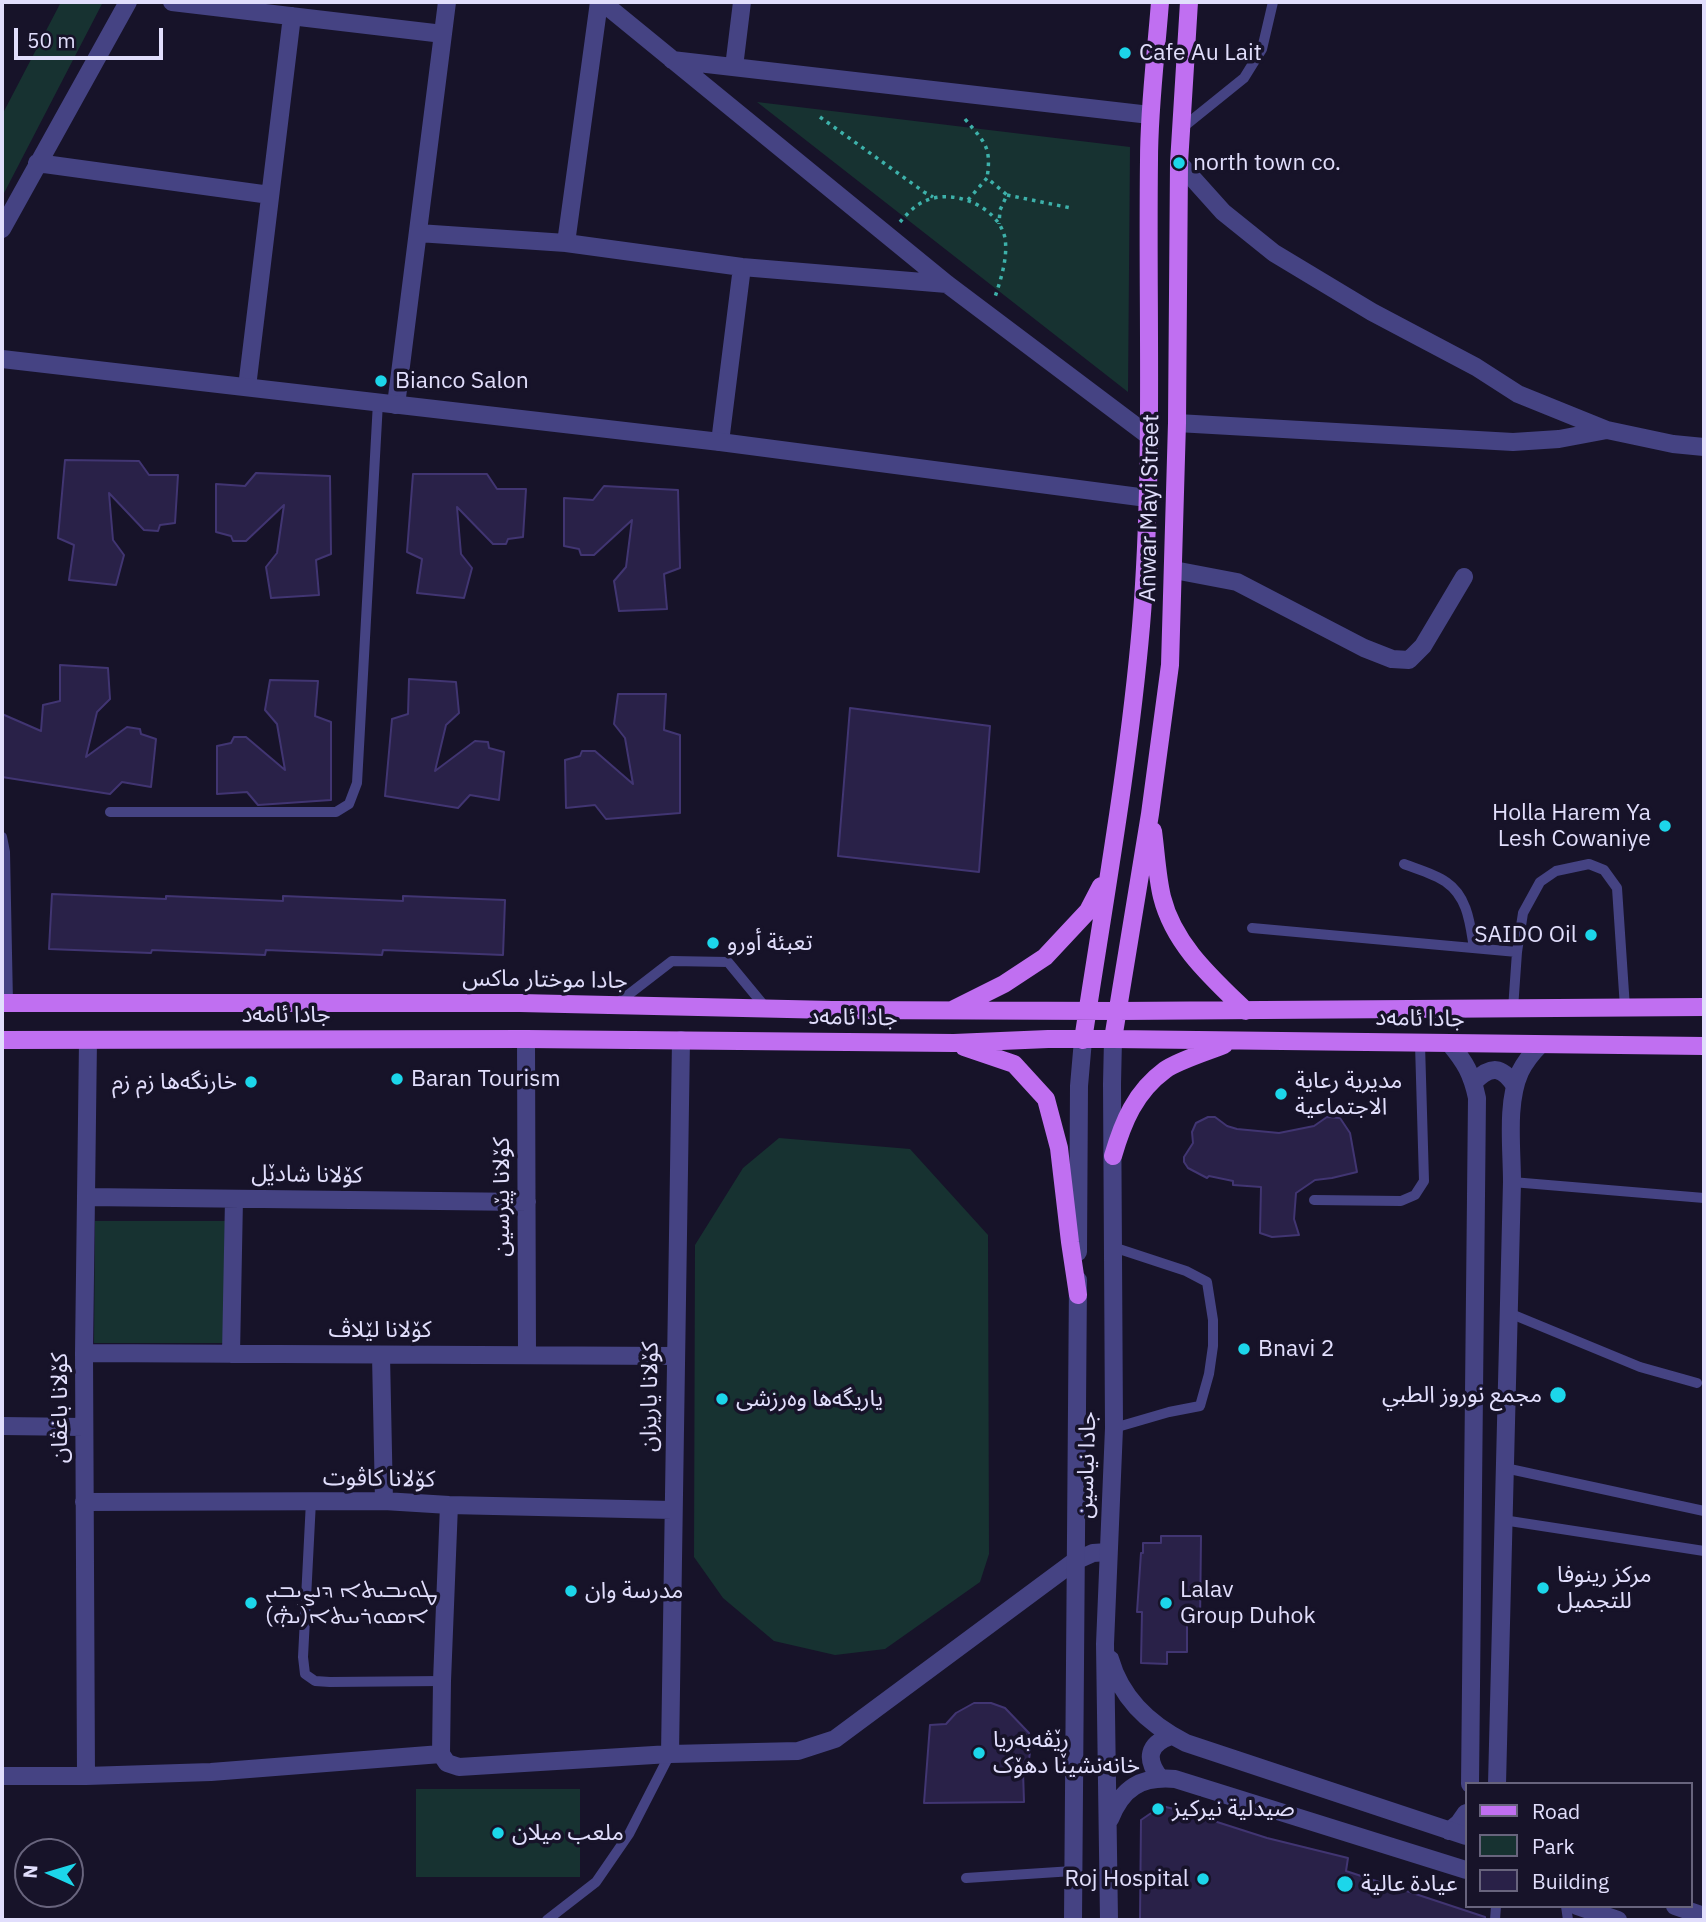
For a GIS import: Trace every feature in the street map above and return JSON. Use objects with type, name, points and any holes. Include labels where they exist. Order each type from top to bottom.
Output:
[{"type":"main road","name":"Anwar Mayi Street","points":[[1083,1040],[1124,774],[1141,625],[1149,436],[1150,115],[1160,2]]},
{"type":"main road","name":"Anwar Mayi Street","points":[[1117,1011],[1150,814],[1170,665],[1177,423],[1179,163],[1189,2]]},
{"type":"main road","points":[[1150,814],[1162,897],[1174,929],[1196,961],[1246,1011]]},
{"type":"main road","points":[[951,1011],[1004,984],[1045,957],[1088,911],[1108,870]]},
{"type":"main road","name":"جادا موختار ماكس","points":[[5,1003],[520,1003],[767,1009],[1087,1011]]},
{"type":"main road","name":"جادا ئامەد","points":[[1087,1011],[1704,1007]]},
{"type":"main road","name":"جادا نیاسین","points":[[1113,1040],[1117,1011]]},
{"type":"main road","name":"جادا ئامەد","points":[[2,1040],[526,1039],[954,1044],[1113,1040],[1704,1046]]},
{"type":"main road","points":[[1112,1156],[1122,1127],[1139,1093],[1166,1068],[1234,1041]]},
{"type":"main road","points":[[954,1044],[1014,1064],[1046,1099],[1059,1148],[1069,1242],[1078,1295]]},
{"type":"street","points":[[2,229],[128,2]]},
{"type":"street","points":[[172,2],[443,34]]},
{"type":"street","points":[[396,405],[447,2]]},
{"type":"street","points":[[600,2],[947,284],[1149,436]]},
{"type":"street","points":[[566,243],[600,2]]},
{"type":"street","points":[[734,66],[743,2]]},
{"type":"street","points":[[247,387],[292,16]]},
{"type":"street","points":[[672,60],[1150,115]]},
{"type":"street","points":[[37,163],[270,194]]},
{"type":"street","points":[[1179,163],[1223,212],[1274,253],[1372,312],[1476,367],[1518,394],[1607,430],[1673,444],[1704,447]]},
{"type":"street","points":[[418,233],[566,243],[742,267],[947,284]]},
{"type":"street","points":[[720,442],[742,267]]},
{"type":"street","points":[[2,359],[720,442],[1147,498]]},
{"type":"street","points":[[1177,423],[1513,442],[1559,439],[1607,430]]},
{"type":"street","points":[[1174,570],[1237,582],[1364,648],[1392,659],[1409,660],[1423,646],[1464,577]]},
{"type":"street","name":"کۆلانا پێرسین","points":[[526,1039],[527,1355]]},
{"type":"street","name":"کۆلانا باغڤان","points":[[86,1776],[84,1353],[88,1040]]},
{"type":"street","name":"کۆلانا یاریزان","points":[[670,1754],[681,1040]]},
{"type":"street","name":"جادا نیاسین","points":[[1073,1920],[1079,1086],[1083,1040]]},
{"type":"street","name":"جادا نیاسین","points":[[1109,1920],[1105,1644],[1114,1428],[1113,1040]]},
{"type":"street","points":[[1450,1044],[1465,1061],[1477,1098],[1470,1782]]},
{"type":"street","points":[[1497,1782],[1512,1108],[1515,1086],[1521,1071],[1540,1045]]},
{"type":"street","points":[[1474,1082],[1483,1073],[1496,1070],[1508,1075],[1515,1086]]},
{"type":"street","name":"کۆلانا شادێل","points":[[86,1198],[527,1202]]},
{"type":"street","points":[[231,1354],[234,1199]]},
{"type":"street","name":"کۆلانا لێلاڤ","points":[[84,1353],[675,1356]]},
{"type":"street","points":[[381,1355],[384,1501]]},
{"type":"street","points":[[2,1426],[84,1427]]},
{"type":"street","name":"کۆلانا کاڤوت","points":[[84,1502],[384,1501],[672,1510]]},
{"type":"street","points":[[449,1505],[441,1754],[447,1763],[470,1768],[670,1754],[798,1751],[835,1739],[1075,1561],[1093,1553],[1108,1552]]},
{"type":"street","points":[[1105,1644],[1113,1671],[1128,1697],[1147,1719],[1171,1736],[1458,1834],[1459,1823],[1464,1816]]},
{"type":"street","points":[[1160,1778],[1150,1760],[1152,1748],[1160,1740],[1171,1736]]},
{"type":"street","points":[[2,1776],[211,1772],[441,1754]]},
{"type":"street","points":[[1107,1825],[1117,1802],[1136,1784],[1160,1778],[1175,1779],[1464,1869]]},
{"type":"street","points":[[1681,1908],[1704,1916]]},
{"type":"street","points":[[1601,1910],[1618,1920]]},
{"type":"lane","points":[[1182,128],[1244,78],[1262,49],[1273,2]]},
{"type":"lane","points":[[110,812],[336,812],[349,804],[357,783],[378,402]]},
{"type":"lane","points":[[2,837],[5,852],[5,1003]]},
{"type":"lane","points":[[1404,864],[1446,882],[1462,900],[1469,916],[1474,948]]},
{"type":"lane","points":[[1513,1009],[1523,913],[1540,883],[1556,871],[1589,864],[1604,870],[1616,888],[1625,1008]]},
{"type":"lane","points":[[1252,928],[1517,952]]},
{"type":"lane","points":[[614,1005],[673,961],[728,962],[767,1009]]},
{"type":"lane","points":[[1314,1200],[1401,1201],[1415,1195],[1424,1181],[1420,1044]]},
{"type":"lane","points":[[1512,1182],[1704,1198]]},
{"type":"lane","points":[[1113,1247],[1186,1271],[1207,1282],[1213,1320],[1209,1374],[1200,1406],[1114,1428]]},
{"type":"lane","points":[[1509,1313],[1640,1367],[1697,1383]]},
{"type":"lane","points":[[1505,1468],[1704,1511]]},
{"type":"lane","points":[[311,1501],[303,1657],[305,1674],[315,1681],[330,1682],[442,1681]]},
{"type":"lane","points":[[1503,1520],[1704,1551]]},
{"type":"lane","points":[[547,1920],[596,1882],[629,1834],[670,1754]]},
{"type":"lane","points":[[966,1878],[1073,1871]]},
{"type":"path","points":[[820,117],[935,198]]},
{"type":"path","points":[[965,119],[984,141],[989,164],[987,178],[968,200]]},
{"type":"path","points":[[987,178],[1007,195],[1071,208]]},
{"type":"path","points":[[999,224],[1000,210],[1007,195]]},
{"type":"path","points":[[894,241],[900,221],[925,200],[959,198],[974,202],[987,212],[999,224],[1004,237],[1005,254],[999,284],[987,314]]},
{"type":"green space","points":[[61,2],[103,2],[2,197],[2,115]]},
{"type":"green space","points":[[757,102],[1130,147],[1128,392]]},
{"type":"green space","points":[[779,1138],[910,1149],[988,1235],[989,1554],[980,1582],[885,1649],[835,1655],[774,1641],[723,1598],[694,1557],[695,1245],[743,1168]]},
{"type":"green space","points":[[95,1221],[225,1221],[224,1343],[94,1343]]},
{"type":"green space","name":"ملعب ميلان","points":[[416,1789],[580,1789],[580,1877],[416,1877]]},
{"type":"building","points":[[65,460],[139,461],[149,475],[178,475],[175,523],[160,525],[158,531],[144,530],[109,493],[113,540],[124,555],[116,585],[69,580],[74,545],[58,538]]},
{"type":"building","points":[[256,473],[330,476],[331,554],[316,560],[319,595],[271,598],[266,567],[277,553],[284,505],[246,541],[233,541],[231,536],[216,532],[216,484],[245,486]]},
{"type":"building","points":[[413,474],[487,474],[497,489],[526,489],[523,537],[508,539],[506,544],[493,544],[457,507],[461,554],[472,568],[464,598],[417,593],[422,559],[407,552]]},
{"type":"building","points":[[604,486],[678,490],[680,568],[664,574],[667,609],[619,611],[614,581],[626,567],[632,520],[594,555],[581,555],[579,549],[564,546],[564,498],[593,500]]},
{"type":"building","points":[[60,665],[108,668],[110,699],[97,712],[86,757],[127,727],[140,729],[141,734],[156,739],[151,787],[122,782],[110,794],[2,777],[2,714],[41,731],[43,705],[60,701]]},
{"type":"building","points":[[409,679],[456,682],[459,713],[446,725],[435,771],[475,741],[488,742],[489,748],[504,752],[499,800],[470,795],[458,808],[385,796],[392,719],[408,714]]},
{"type":"building","points":[[270,680],[318,681],[315,716],[331,722],[331,800],[258,805],[247,792],[217,794],[217,746],[231,743],[234,737],[246,737],[285,770],[277,724],[265,710]]},
{"type":"building","points":[[618,694],[666,694],[664,730],[680,735],[680,813],[606,819],[595,805],[566,808],[565,760],[580,756],[582,751],[595,751],[633,784],[625,738],[614,724]]},
{"type":"building","points":[[850,708],[990,726],[979,872],[838,856]]},
{"type":"building","points":[[52,894],[283,901],[283,896],[403,901],[403,896],[505,900],[503,955],[383,950],[382,955],[266,950],[265,955],[49,949]]},
{"type":"building","points":[[1208,1117],[1215,1117],[1227,1126],[1237,1129],[1279,1133],[1314,1126],[1327,1117],[1340,1118],[1350,1133],[1357,1172],[1315,1180],[1296,1193],[1294,1219],[1299,1235],[1272,1237],[1260,1233],[1261,1187],[1233,1185],[1233,1181],[1209,1176],[1207,1178],[1188,1168],[1184,1162],[1184,1157],[1193,1143],[1192,1132],[1196,1123]]},
{"type":"building","points":[[1161,1536],[1201,1536],[1200,1625],[1187,1625],[1187,1652],[1167,1652],[1167,1664],[1141,1663],[1142,1612],[1137,1612],[1141,1553],[1143,1543],[1161,1543]]},
{"type":"building","name":"ڕێڤه‌به‌ریا خانەنشينا دهۆک","points":[[974,1703],[991,1703],[1005,1708],[1029,1733],[1029,1759],[1023,1771],[1024,1802],[924,1803],[930,1725],[946,1724],[956,1713]]},
{"type":"building","points":[[1166,1807],[1267,1838],[1348,1858],[1346,1871],[1485,1917],[1485,1920],[1140,1920],[1141,1820],[1157,1809]]},
{"type":"place","name":"Cafe Au Lait","points":[[1125,53]]},
{"type":"place","name":"north town co.","points":[[1179,163]]},
{"type":"place","name":"Bianco Salon","points":[[381,381]]},
{"type":"place","name":"Holla Harem Ya Lesh Cowaniye","points":[[1665,826]]},
{"type":"place","name":"SAIDO Oil","points":[[1591,935]]},
{"type":"place","name":"تعبئة أورو","points":[[713,943]]},
{"type":"place","name":"Baran Tourism","points":[[397,1079]]},
{"type":"place","name":"خارنگەها زم زم","points":[[251,1082]]},
{"type":"place","name":"مديرية رعاية الاجتماعية","points":[[1281,1094]]},
{"type":"place","name":"Bnavi 2","points":[[1244,1349]]},
{"type":"place","name":"مجمع نوروز الطبي","points":[[1558,1395]]},
{"type":"place","name":"ياريگەها وەرزشی","points":[[722,1399]]},
{"type":"place","name":"مركز رينوفا للتجميل","points":[[1543,1588]]},
{"type":"place","name":"مدرسة وان","points":[[571,1591]]},
{"type":"place","name":"ܛܘܝܒܝܬܐ ܕܢܨܝܒܝܢ ܐܣܘܪܝܝܬܐ(ܞ)","points":[[251,1603]]},
{"type":"place","name":"Lalav Group Duhok","points":[[1166,1603]]},
{"type":"place","name":"ڕێڤه‌به‌ریا خانەنشينا دهۆک","points":[[979,1753]]},
{"type":"place","name":"صيدلية نيركيز","points":[[1158,1809]]},
{"type":"place","name":"ملعب ميلان","points":[[498,1833]]},
{"type":"place","name":"Roj Hospital","points":[[1203,1879]]},
{"type":"place","name":"عيادة عالية","points":[[1345,1884]]}]
